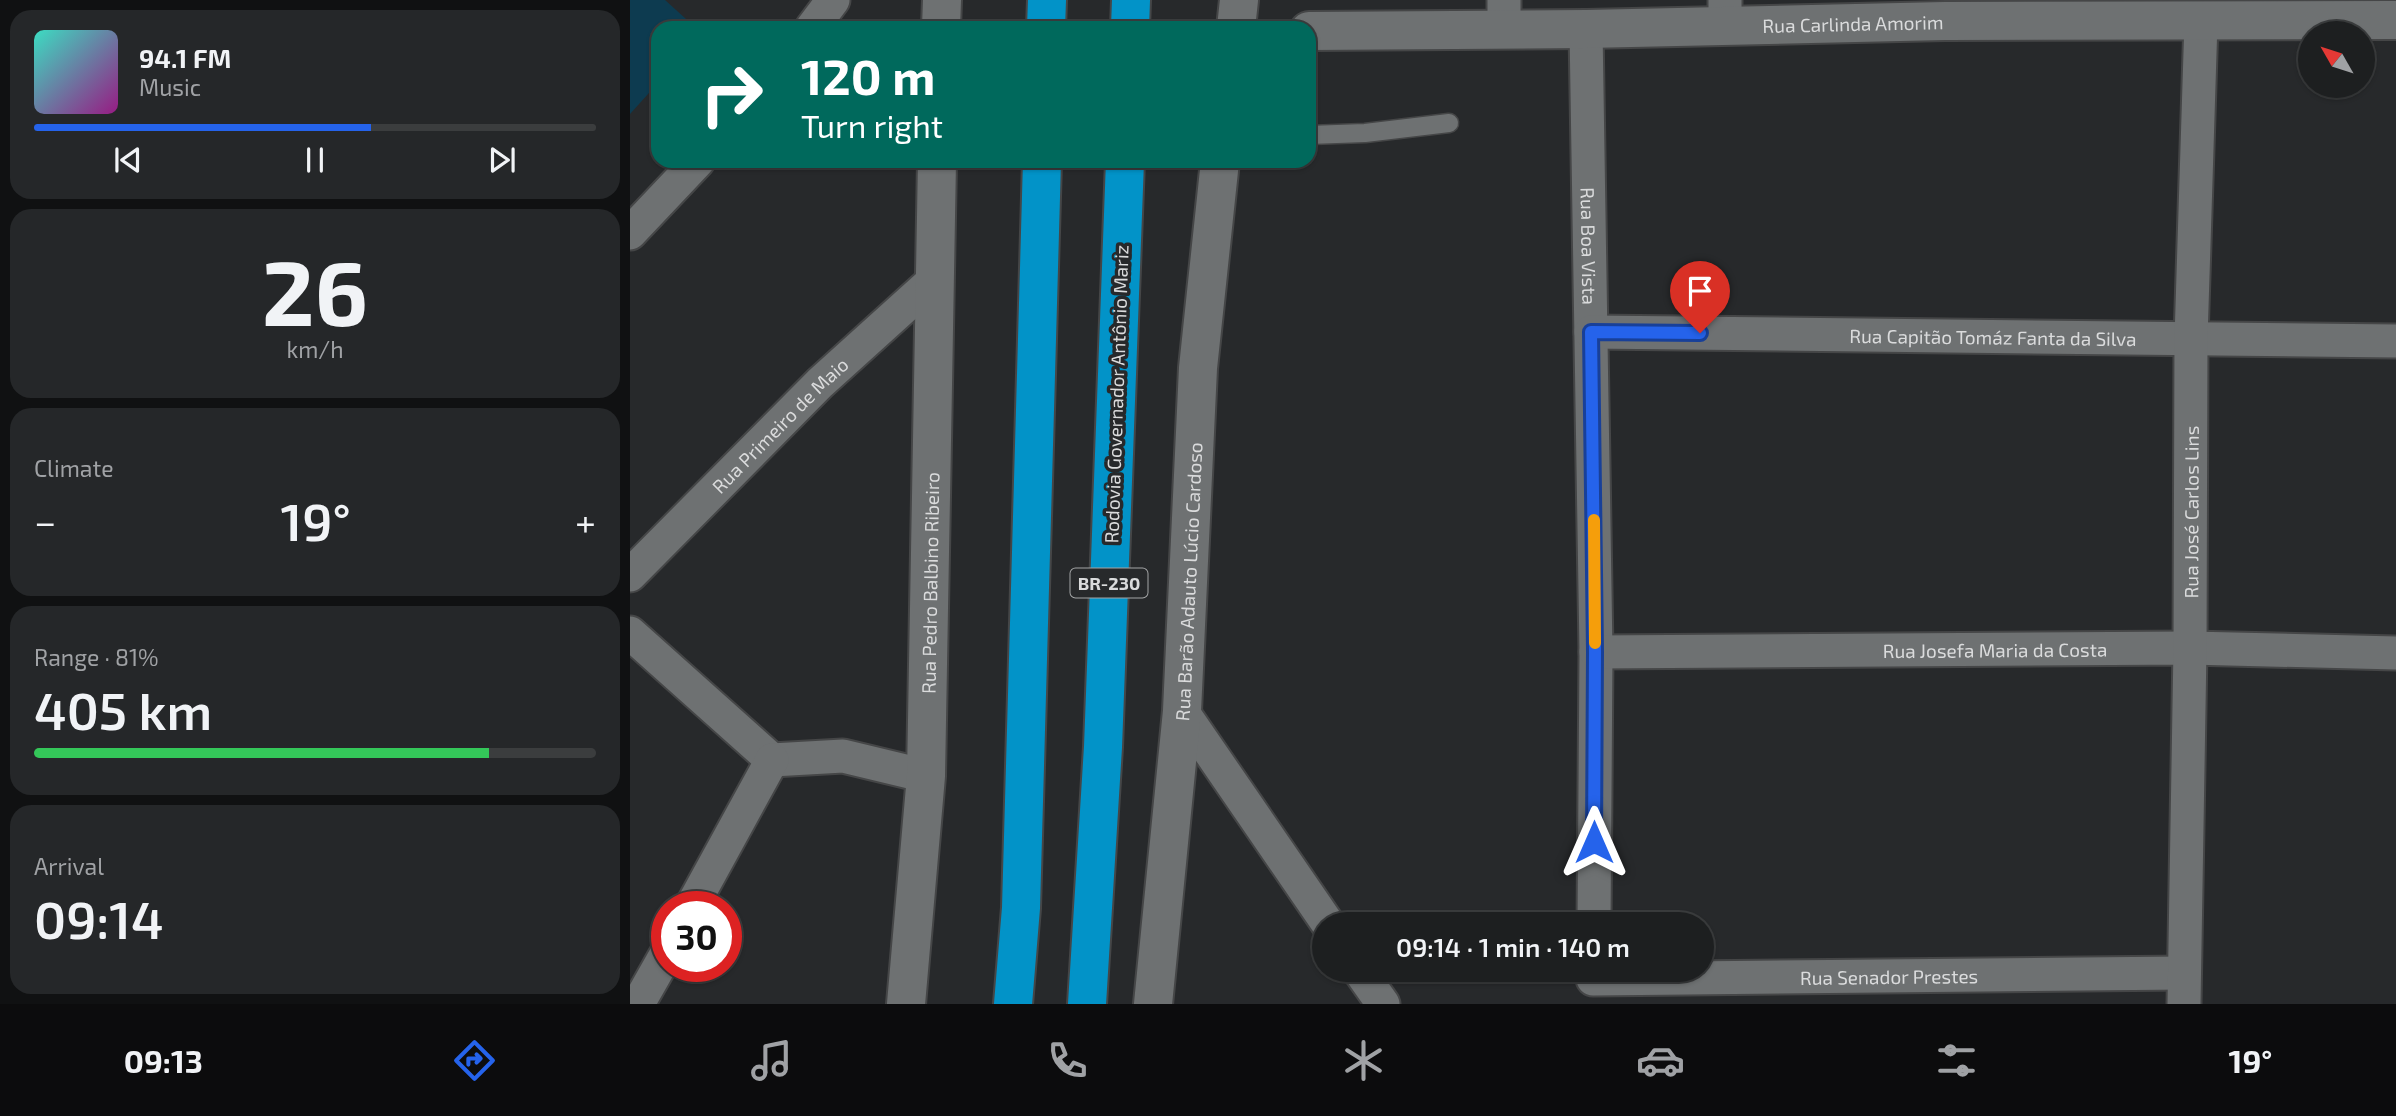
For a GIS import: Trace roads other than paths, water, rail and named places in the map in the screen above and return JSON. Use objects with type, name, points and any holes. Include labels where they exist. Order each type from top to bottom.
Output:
[{"type":"highway","points":[[1046,21],[1047,0]]},
{"type":"highway","points":[[1130,21],[1131,0]]},
{"type":"highway","points":[[1013,1004],[1022,894],[1042,168]]},
{"type":"highway","name":"Rodovia Governador Antônio Mariz","points":[[1087,1004],[1103,747],[1125,168]]},
{"type":"street","points":[[817,21],[833,0]]},
{"type":"street","points":[[941,21],[942,0]]},
{"type":"street","points":[[1236,21],[1238,0]]},
{"type":"street","name":"Rua Carlinda Amorim","points":[[1316,31],[1504,15],[1587,29],[1725,12],[2162,10],[2201,21],[2390,13]]},
{"type":"street","name":"Rua José Carlos Lins","points":[[2184,988],[2190,648],[2191,339],[2201,21]]},
{"type":"street","name":"Rua Boa Vista","points":[[1587,29],[1595,652],[1594,912]]},
{"type":"street","points":[[630,233],[691,168]]},
{"type":"street","name":"Rua Pedro Balbino Ribeiro","points":[[905,1004],[926,776],[937,168]]},
{"type":"street","name":"Rua Barão Adauto Lúcio Cardoso","points":[[1153,1004],[1182,711],[1198,368],[1219,168]]},
{"type":"street","name":"Rua Primeiro de Maio","points":[[630,575],[820,383],[934,280]]},
{"type":"street","name":"Rua Capitão Tomáz Fanta da Silva","points":[[1591,332],[2396,341]]},
{"type":"street","points":[[630,633],[772,760],[843,756],[926,776]]},
{"type":"street","name":"Rua Josefa Maria da Costa","points":[[1595,652],[2190,648],[2396,653]]},
{"type":"street","points":[[1182,711],[1320,912]]},
{"type":"street","points":[[700,891],[772,760]]},
{"type":"street","points":[[638,1004],[651,981]]},
{"type":"street","points":[[1367,982],[1383,1004]]},
{"type":"street","name":"Rua Senador Prestes","points":[[1593,984],[2184,988]]},
{"type":"lane","points":[[1316,135],[1366,133],[1449,123]]}]
